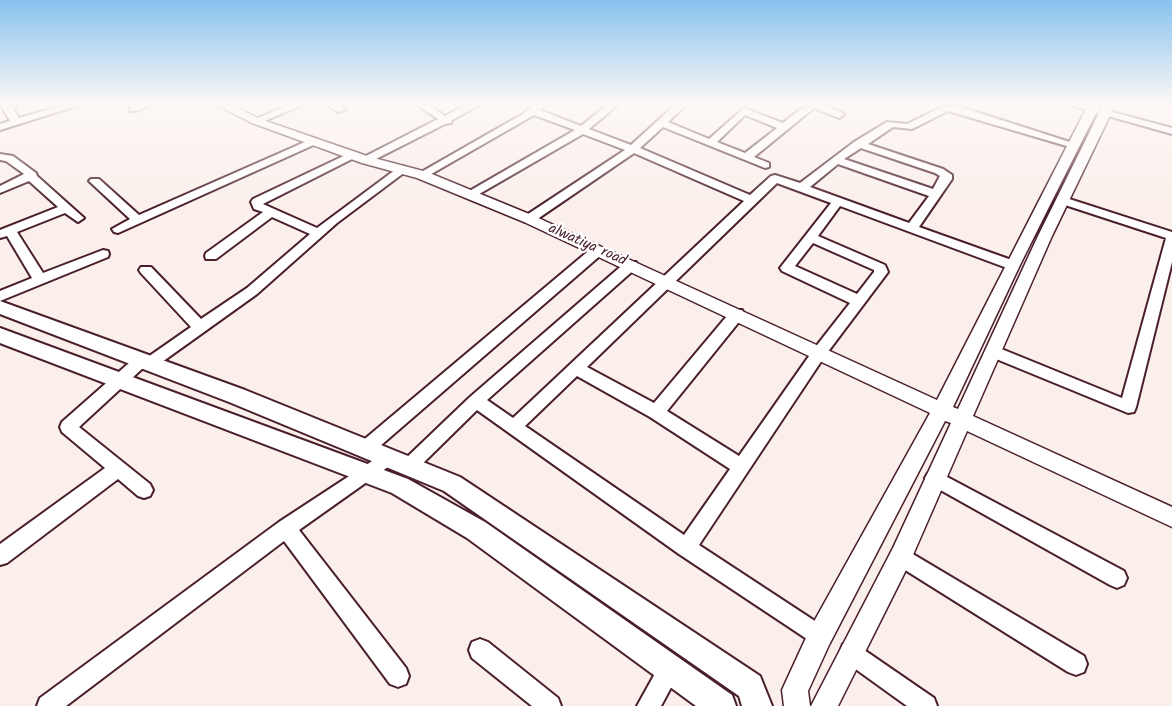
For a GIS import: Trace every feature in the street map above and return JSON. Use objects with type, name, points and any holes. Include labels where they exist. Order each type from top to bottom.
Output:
[{"type":"main road","points":[[0,307],[366,448],[452,484],[676,634],[750,686],[757,706]]},
{"type":"main road","points":[[0,335],[366,475],[400,486],[476,530],[721,706]]},
{"type":"main road","points":[[549,583],[564,559]]},
{"type":"street","name":"alwatiya road","points":[[306,138],[359,157],[422,175],[529,219],[737,314],[962,422],[1172,517]]},
{"type":"street","points":[[318,233],[258,206],[257,202],[406,138]]},
{"type":"street","points":[[422,175],[486,138]]},
{"type":"street","points":[[470,196],[569,138]]},
{"type":"street","points":[[606,138],[751,200]]},
{"type":"street","points":[[529,219],[633,149],[645,138]]},
{"type":"street","points":[[697,138],[765,165]]},
{"type":"street","points":[[710,143],[715,138]]},
{"type":"street","points":[[746,158],[771,138]]},
{"type":"street","points":[[803,187],[836,160],[868,138]]},
{"type":"street","points":[[1051,138],[1074,145]]},
{"type":"street","points":[[796,706],[795,690],[820,636],[941,412],[1012,266],[1078,138]]},
{"type":"street","points":[[824,706],[902,556],[934,478],[994,352],[1044,236],[1063,201],[1085,138]]},
{"type":"street","points":[[118,229],[314,141]]},
{"type":"street","points":[[858,144],[943,173],[946,179],[912,228]]},
{"type":"street","points":[[0,157],[9,158],[30,173],[30,177],[78,218]]},
{"type":"street","points":[[836,160],[935,194]]},
{"type":"street","points":[[144,490],[68,427],[121,380],[201,328],[252,291],[318,233],[403,169]]},
{"type":"street","points":[[0,190],[30,177]]},
{"type":"street","points":[[515,426],[775,178],[1012,266]]},
{"type":"street","points":[[96,181],[138,220]]},
{"type":"street","points":[[838,201],[787,266],[788,270],[859,301]]},
{"type":"street","points":[[994,352],[1128,407],[1166,279],[1172,237],[1063,201]]},
{"type":"street","points":[[40,279],[5,232],[67,208]]},
{"type":"street","points":[[211,256],[271,212]]},
{"type":"street","points":[[686,548],[819,353],[881,272],[880,268],[810,237]]},
{"type":"street","points":[[366,448],[597,251]]},
{"type":"street","points":[[0,296],[103,254]]},
{"type":"street","points":[[48,706],[286,528],[366,475],[399,462],[476,401],[631,265]]},
{"type":"street","points":[[146,270],[201,328]]},
{"type":"street","points":[[656,412],[737,314]]},
{"type":"street","points":[[576,368],[656,412],[741,467]]},
{"type":"street","points":[[476,401],[515,426],[686,548],[820,636]]},
{"type":"street","points":[[0,556],[117,469]]},
{"type":"street","points":[[934,478],[1117,578]]},
{"type":"street","points":[[286,528],[398,676]]},
{"type":"street","points":[[902,556],[1076,664]]},
{"type":"street","points":[[480,650],[550,706]]},
{"type":"street","points":[[851,652],[926,706]]},
{"type":"street","points":[[648,706],[670,669]]}]
